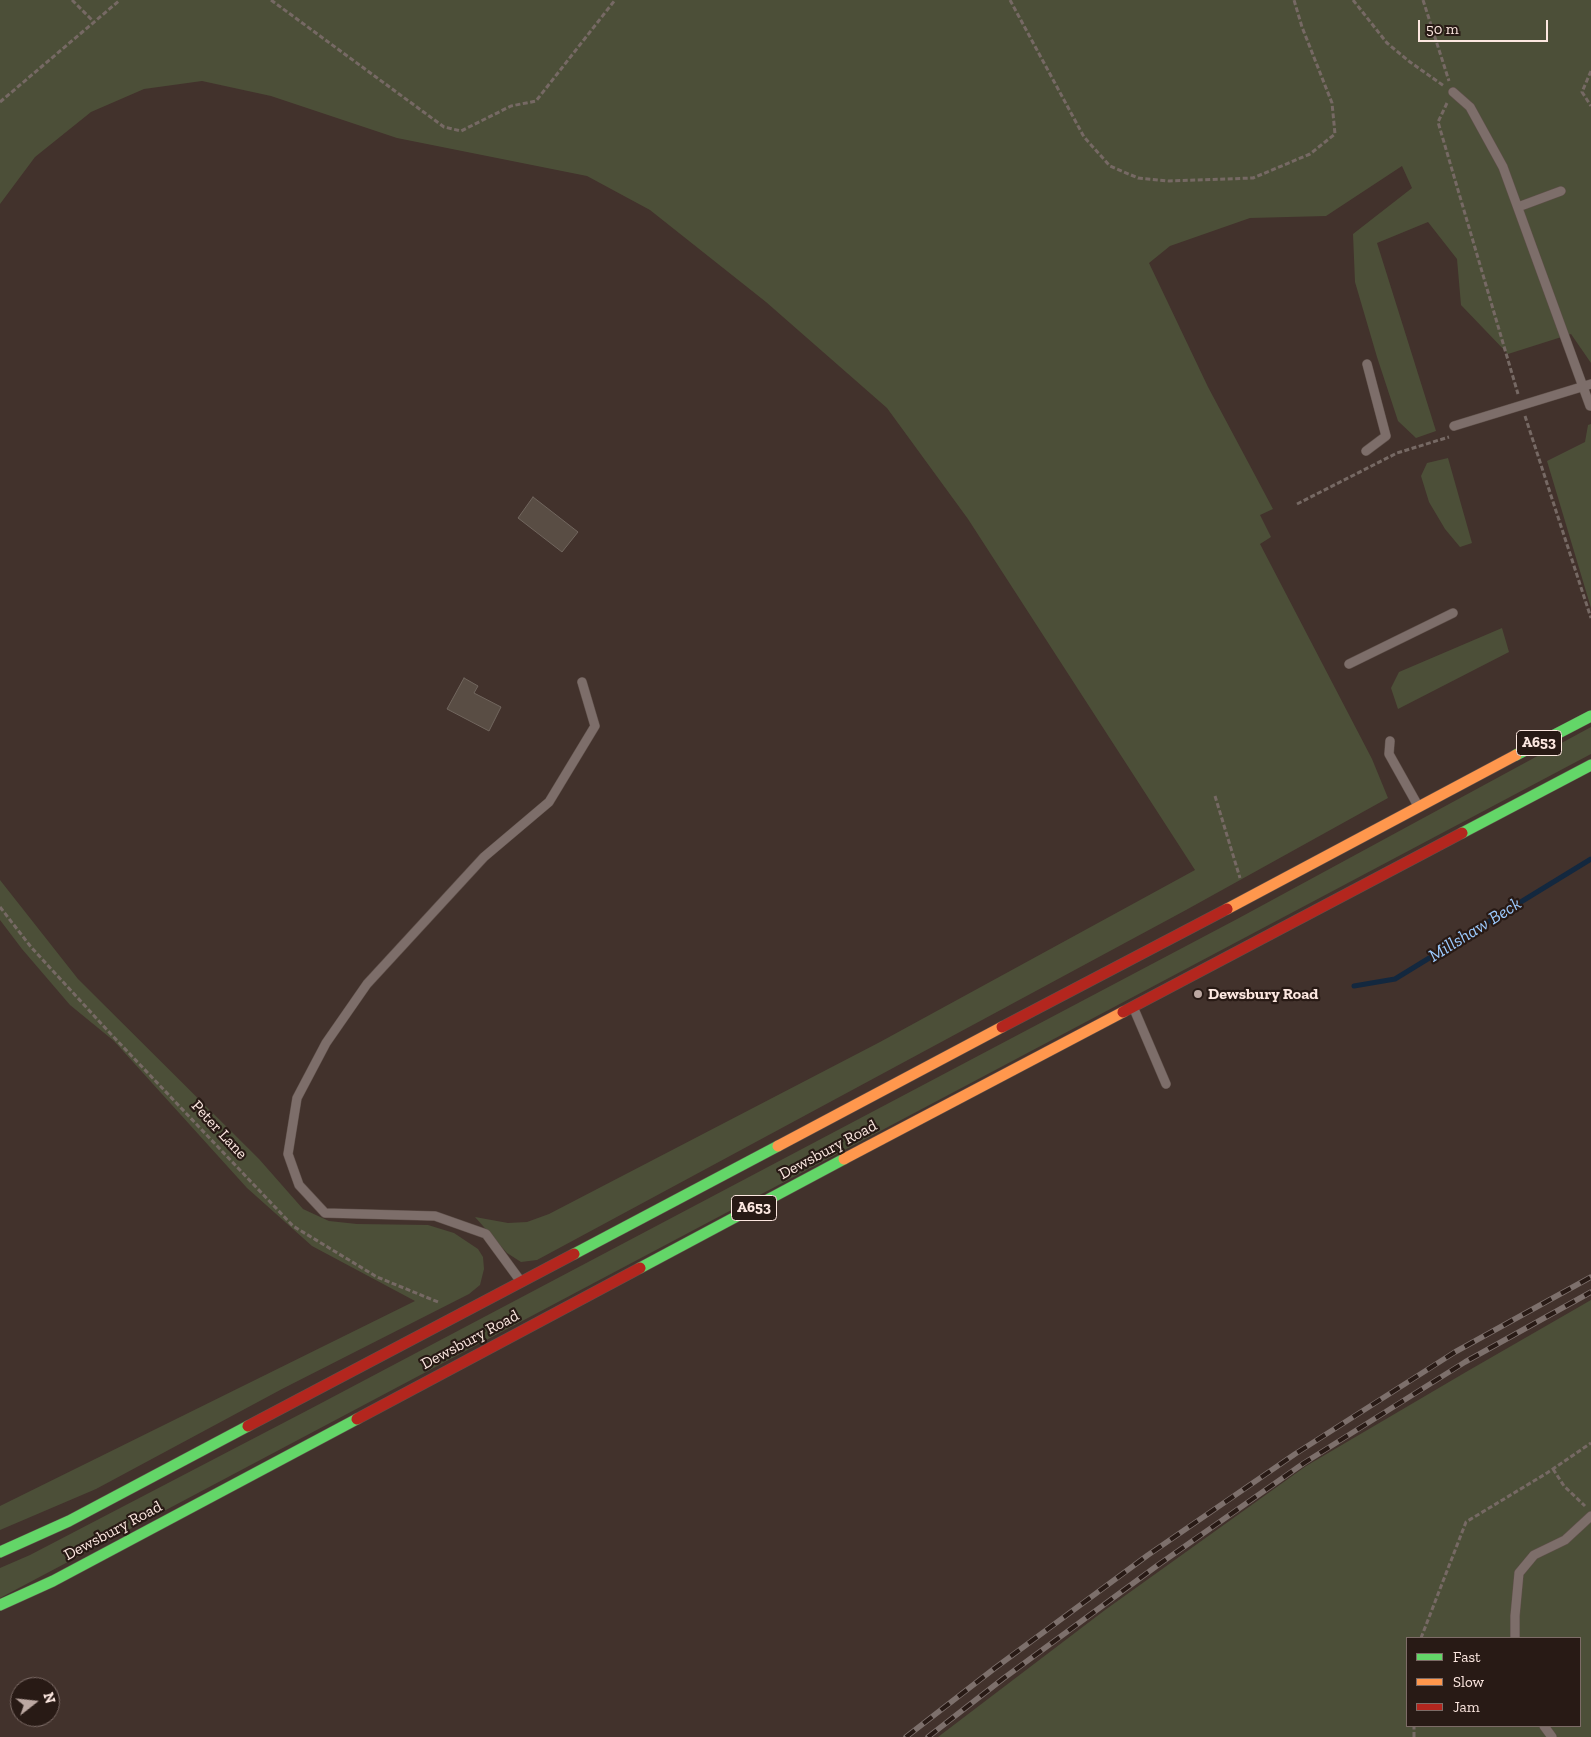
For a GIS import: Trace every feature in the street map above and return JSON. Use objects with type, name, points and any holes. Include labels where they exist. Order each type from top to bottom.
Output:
[{"type":"highway","name":"Dewsbury Road","points":[[0,1552],[69,1521],[1591,716]]},
{"type":"highway","name":"Dewsbury Road","points":[[0,1605],[61,1576],[1591,765]]},
{"type":"lane","points":[[1453,92],[1470,107],[1503,167],[1587,385],[1590,406]]},
{"type":"lane","points":[[1518,207],[1561,191]]},
{"type":"lane","points":[[1366,451],[1386,436],[1368,364]]},
{"type":"lane","points":[[1456,430],[1522,410],[1587,385]]},
{"type":"lane","points":[[1349,664],[1453,613]]},
{"type":"lane","points":[[521,1282],[486,1234],[435,1216],[324,1213],[299,1185],[288,1154],[297,1098],[326,1043],[367,984],[484,857],[549,802],[595,726],[582,682]]},
{"type":"lane","points":[[1390,741],[1389,754],[1418,807]]},
{"type":"lane","points":[[1133,1007],[1166,1084]]},
{"type":"lane","points":[[1515,1637],[1519,1573],[1534,1555],[1565,1540],[1591,1516]]},
{"type":"path","points":[[72,0],[94,22]]},
{"type":"path","points":[[0,102],[120,0]]},
{"type":"path","points":[[271,0],[444,127],[461,131],[511,106],[536,101],[615,0]]},
{"type":"path","points":[[1010,0],[1084,137],[1110,166],[1138,178],[1169,181],[1253,178],[1310,154],[1335,134],[1332,103],[1302,27],[1294,0]]},
{"type":"path","points":[[1353,0],[1387,43],[1410,62],[1453,92]]},
{"type":"path","points":[[1423,0],[1453,92],[1438,122],[1522,410],[1591,618]]},
{"type":"path","points":[[1591,71],[1582,92],[1591,106]]},
{"type":"path","points":[[1522,410],[1533,412]]},
{"type":"path","points":[[1517,416],[1522,410]]},
{"type":"path","points":[[1297,504],[1397,453],[1456,430]]},
{"type":"path","points":[[1215,796],[1246,898]]},
{"type":"path","name":"Peter Lane","points":[[0,907],[31,947],[109,1032],[293,1226],[377,1277],[464,1312]]},
{"type":"path","points":[[1421,1637],[1466,1522],[1553,1469],[1591,1443]]},
{"type":"path","points":[[1553,1469],[1564,1486],[1587,1508]]},
{"type":"green space","points":[[0,0],[1591,0],[1591,363],[1571,334],[1508,354],[1461,305],[1457,259],[1428,222],[1377,243],[1436,431],[1416,438],[1398,421],[1355,282],[1353,234],[1412,188],[1402,166],[1326,216],[1250,218],[1170,246],[1149,263],[1208,387],[1273,509],[1260,515],[1271,537],[1260,544],[1372,759],[1388,798],[1186,910],[537,1260],[521,1262],[507,1253],[475,1217],[508,1223],[527,1222],[549,1214],[880,1042],[1195,870],[968,519],[887,408],[766,302],[650,210],[587,176],[397,138],[271,96],[202,81],[144,89],[91,112],[35,157],[0,204]]},
{"type":"green space","points":[[1591,424],[1591,608],[1547,461],[1585,442],[1588,425]]},
{"type":"green space","points":[[1448,458],[1472,543],[1460,547],[1445,529],[1429,502],[1421,476],[1427,463]]},
{"type":"green space","points":[[1502,628],[1509,652],[1398,709],[1391,688],[1399,672]]},
{"type":"green space","points":[[1591,727],[1591,754],[0,1598],[0,1568],[30,1555],[310,1409],[1239,918]]},
{"type":"green space","points":[[0,880],[78,979],[259,1159],[303,1209],[329,1221],[357,1224],[428,1225],[454,1233],[478,1249],[483,1257],[484,1269],[480,1285],[469,1294],[282,1389],[96,1489],[0,1530],[0,1506],[415,1301],[312,1246],[247,1188],[114,1041],[70,1005],[22,949],[0,920]]},
{"type":"green space","points":[[1591,1300],[1591,1737],[938,1737],[1105,1610],[1306,1466]]},
{"type":"building","points":[[533,497],[578,532],[562,552],[518,518]]},
{"type":"building","points":[[464,678],[478,686],[474,693],[501,707],[489,731],[447,709]]},
{"type":"waterway","name":"Millshaw Beck","points":[[1354,986],[1395,979],[1591,859]]},
{"type":"railway","points":[[906,1737],[995,1668],[1148,1555],[1295,1454],[1455,1352],[1591,1277]]},
{"type":"railway","points":[[928,1737],[1004,1678],[1158,1565],[1304,1463],[1465,1362],[1591,1292]]},
{"type":"traffic: fast","points":[[1516,755],[1591,716]]},
{"type":"traffic: fast","points":[[1462,833],[1591,765]]},
{"type":"traffic: fast","points":[[574,1254],[778,1146]]},
{"type":"traffic: fast","points":[[640,1268],[844,1159]]},
{"type":"traffic: fast","points":[[0,1605],[53,1581],[357,1419]]},
{"type":"traffic: fast","points":[[0,1552],[69,1521],[248,1426]]},
{"type":"traffic: slow","points":[[1227,909],[1516,755]]},
{"type":"traffic: slow","points":[[844,1159],[1123,1012]]},
{"type":"traffic: slow","points":[[778,1146],[1002,1027]]},
{"type":"traffic: jam","points":[[1123,1012],[1462,833]]},
{"type":"traffic: jam","points":[[1002,1027],[1227,909]]},
{"type":"traffic: jam","points":[[248,1426],[574,1254]]},
{"type":"traffic: jam","points":[[357,1419],[640,1268]]},
{"type":"place","name":"Dewsbury Road","points":[[1198,994]]}]
